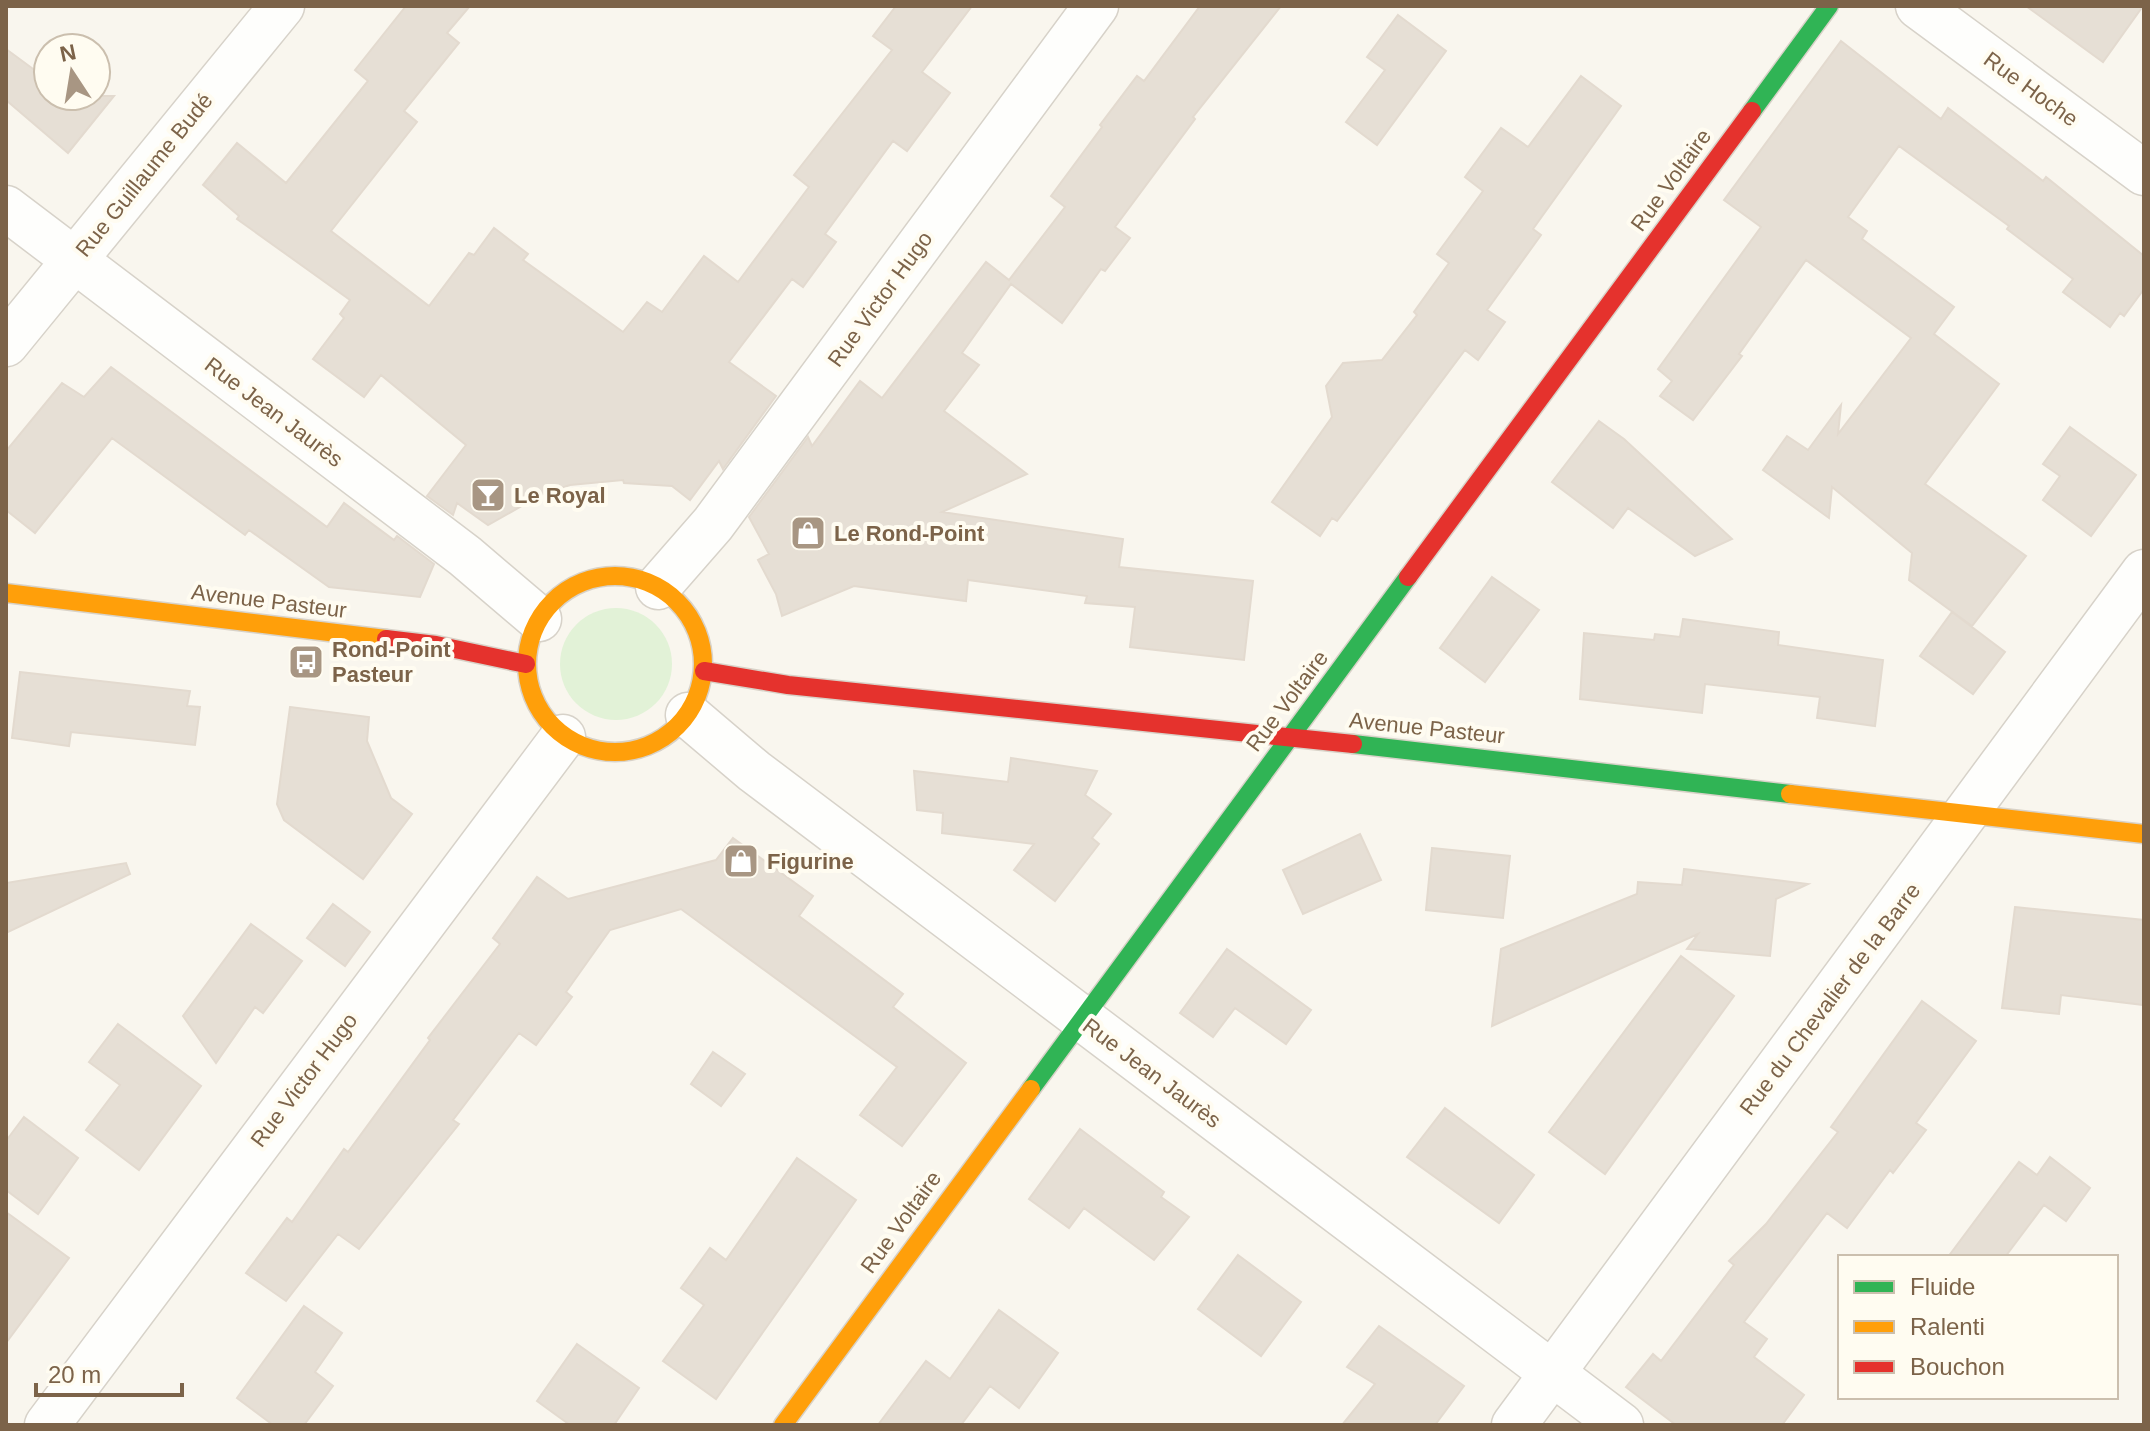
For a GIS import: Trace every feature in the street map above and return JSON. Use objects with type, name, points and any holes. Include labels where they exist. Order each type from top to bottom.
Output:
[{"type":"street","name":"Rue Guillaume Budé","points":[[6,344],[282,6]]},
{"type":"street","name":"Rue Victor Hugo","points":[[658,587],[713,524],[1096,6]]},
{"type":"street","name":"Rue Voltaire","points":[[783,1425],[1080,1018],[1829,6]]},
{"type":"street","name":"Rue Hoche","points":[[1918,6],[2144,173]]},
{"type":"street","name":"Rue Jean Jaurès","points":[[6,208],[465,556],[539,619]]},
{"type":"street","name":"Rue du Chevalier de la Barre","points":[[1514,1425],[2144,572]]},
{"type":"street","points":[[605,576],[632,577],[658,587],[678,602],[693,622],[702,646],[704,671],[699,694],[688,715],[668,735],[644,749],[616,753],[588,749],[563,737],[543,717],[530,692],[526,664],[530,640],[539,619],[556,598],[579,583],[605,576]]},
{"type":"street","name":"Avenue Pasteur","points":[[6,593],[436,645],[526,664]]},
{"type":"street","name":"Avenue Pasteur","points":[[704,671],[788,685],[1290,737],[2144,834]]},
{"type":"street","name":"Rue Jean Jaurès","points":[[688,715],[766,781],[1621,1425]]},
{"type":"street","name":"Rue Victor Hugo","points":[[47,1425],[563,737]]},
{"type":"green space","points":[[616,608],[637,612],[656,624],[668,643],[672,664],[668,685],[656,704],[637,716],[616,720],[595,716],[576,704],[564,685],[560,664],[564,643],[576,624],[595,612]]},
{"type":"building","points":[[406,6],[470,6],[447,33],[459,43],[404,111],[417,122],[331,231],[429,306],[469,253],[474,255],[494,228],[528,254],[523,260],[623,332],[647,302],[662,312],[704,256],[738,282],[809,187],[794,175],[892,50],[873,36],[896,6],[972,6],[922,72],[950,93],[907,151],[893,141],[825,234],[836,242],[803,287],[792,279],[729,362],[776,396],[723,469],[719,461],[690,500],[672,486],[624,483],[623,480],[570,485],[543,494],[488,525],[457,503],[453,515],[427,496],[466,445],[381,375],[364,397],[313,359],[344,318],[340,314],[350,300],[237,219],[239,216],[203,185],[237,143],[286,183],[368,81],[355,70]]},
{"type":"building","points":[[1200,6],[1281,6],[1193,117],[1195,119],[1115,227],[1130,238],[1105,271],[1101,269],[1062,323],[1011,284],[962,353],[979,365],[944,411],[1027,474],[942,512],[1123,539],[1119,567],[1253,581],[1244,660],[1130,647],[1135,607],[1085,603],[1087,596],[968,580],[966,601],[854,586],[782,616],[776,594],[758,560],[769,554],[749,517],[808,437],[812,446],[860,381],[882,398],[986,262],[1009,280],[1065,207],[1051,196],[1102,127],[1100,125],[1137,76],[1144,81]]},
{"type":"building","points":[[2026,6],[2143,6],[2103,62]]},
{"type":"building","points":[[1398,15],[1446,51],[1377,145],[1346,122],[1385,70],[1367,57]]},
{"type":"building","points":[[1841,41],[1941,119],[1948,108],[2043,181],[2046,177],[2144,256],[2144,289],[2124,316],[2120,313],[2110,327],[2063,292],[2073,279],[2007,229],[2009,226],[1899,146],[1848,217],[1867,231],[1862,239],[1954,307],[1934,334],[1999,384],[1925,484],[2026,556],[1972,626],[1909,580],[1912,553],[1832,487],[1829,518],[1763,470],[1787,436],[1808,450],[1841,405],[1838,434],[1911,338],[1806,260],[1739,354],[1742,356],[1693,420],[1660,396],[1672,381],[1658,369],[1761,227],[1724,200]]},
{"type":"building","points":[[6,49],[32,68],[32,112],[101,112],[68,153],[6,100]]},
{"type":"building","points":[[1581,76],[1621,106],[1533,229],[1541,235],[1487,310],[1505,322],[1478,360],[1465,350],[1337,521],[1332,518],[1320,536],[1272,502],[1332,417],[1326,386],[1343,363],[1382,360],[1417,315],[1414,312],[1449,263],[1437,254],[1483,191],[1465,177],[1501,128],[1528,147]]},
{"type":"building","points":[[111,367],[327,527],[344,503],[394,540],[397,536],[434,564],[420,597],[329,587],[249,530],[245,535],[112,438],[35,533],[6,510],[6,451],[62,383],[84,397]]},
{"type":"building","points":[[1599,421],[1624,439],[1732,539],[1695,556],[1628,508],[1613,528],[1552,482]]},
{"type":"building","points":[[2070,427],[2136,475],[2091,536],[2043,500],[2060,476],[2043,464]]},
{"type":"building","points":[[1492,577],[1539,610],[1485,682],[1440,648]]},
{"type":"building","points":[[1952,612],[2005,652],[1973,694],[1920,656]]},
{"type":"building","points":[[1683,619],[1779,632],[1778,645],[1883,660],[1875,726],[1817,718],[1820,697],[1705,684],[1702,713],[1580,699],[1584,633],[1654,640],[1655,634],[1680,637]]},
{"type":"building","points":[[20,672],[190,691],[187,706],[200,707],[195,745],[71,732],[69,746],[12,738]]},
{"type":"building","points":[[290,707],[369,717],[367,741],[391,798],[412,814],[363,879],[284,820],[277,804]]},
{"type":"building","points":[[1011,758],[1097,771],[1085,795],[1111,814],[1092,838],[1099,844],[1055,901],[1014,870],[1034,844],[942,833],[943,813],[917,810],[914,771],[1008,782]]},
{"type":"building","points":[[1360,834],[1381,880],[1303,914],[1283,870]]},
{"type":"building","points":[[733,838],[813,896],[799,916],[903,994],[893,1007],[966,1063],[902,1146],[860,1115],[897,1067],[681,909],[610,930],[566,992],[572,997],[536,1045],[519,1033],[453,1120],[459,1124],[359,1249],[338,1234],[286,1301],[246,1273],[287,1218],[292,1222],[344,1149],[348,1152],[430,1040],[428,1038],[500,944],[493,938],[537,877],[568,899],[716,860]]},
{"type":"building","points":[[1432,848],[1510,856],[1503,918],[1426,910]]},
{"type":"building","points":[[126,863],[130,874],[6,933],[6,883]]},
{"type":"building","points":[[1684,869],[1808,884],[1776,899],[1770,956],[1687,949],[1698,934],[1492,1026],[1501,949],[1637,894],[1638,882],[1682,885]]},
{"type":"building","points":[[333,904],[370,932],[345,966],[307,938]]},
{"type":"building","points":[[2015,907],[2144,920],[2144,1005],[2061,995],[2059,1014],[2002,1008]]},
{"type":"building","points":[[251,924],[302,961],[263,1013],[255,1007],[216,1063],[183,1016]]},
{"type":"building","points":[[1227,949],[1311,1010],[1286,1044],[1235,1008],[1213,1037],[1180,1013]]},
{"type":"building","points":[[1681,956],[1734,996],[1605,1174],[1549,1132]]},
{"type":"building","points":[[1922,1001],[1976,1041],[1916,1123],[1926,1130],[1893,1173],[1890,1170],[1847,1228],[1827,1213],[1744,1322],[1767,1339],[1754,1357],[1804,1395],[1782,1425],[1676,1425],[1626,1387],[1653,1354],[1661,1361],[1734,1265],[1729,1261],[1766,1224],[1838,1132],[1831,1127]]},
{"type":"building","points":[[118,1024],[201,1086],[139,1170],[86,1130],[120,1085],[89,1062]]},
{"type":"building","points":[[713,1052],[745,1074],[721,1106],[691,1084]]},
{"type":"building","points":[[1445,1108],[1534,1175],[1499,1223],[1407,1157]]},
{"type":"building","points":[[24,1117],[78,1158],[38,1214],[6,1190],[6,1141]]},
{"type":"building","points":[[1080,1129],[1164,1192],[1161,1197],[1189,1217],[1154,1260],[1084,1208],[1069,1228],[1029,1199]]},
{"type":"building","points":[[2050,1157],[2090,1188],[2066,1221],[2044,1205],[2006,1255],[1949,1255],[2019,1162],[2037,1175]]},
{"type":"building","points":[[797,1158],[856,1200],[716,1399],[663,1361],[704,1305],[681,1288],[710,1248],[726,1260]]},
{"type":"building","points":[[6,1212],[69,1258],[6,1343]]},
{"type":"building","points":[[1238,1255],[1301,1302],[1261,1356],[1198,1309]]},
{"type":"building","points":[[304,1306],[342,1333],[315,1372],[333,1386],[304,1425],[273,1425],[237,1398]]},
{"type":"building","points":[[999,1310],[1058,1353],[1019,1408],[990,1386],[961,1425],[878,1425],[926,1361],[950,1379]]},
{"type":"building","points":[[1379,1326],[1464,1386],[1435,1425],[1342,1425],[1375,1384],[1347,1367]]},
{"type":"building","points":[[577,1344],[639,1388],[614,1425],[570,1425],[537,1401]]},
{"type":"traffic: fast","points":[[1752,111],[1829,6]]},
{"type":"traffic: fast","points":[[1031,1089],[1408,577]]},
{"type":"traffic: fast","points":[[1353,744],[1790,794]]},
{"type":"traffic: slow","points":[[615,576],[649,583],[677,602],[696,630],[703,664],[696,698],[677,726],[649,745],[615,752],[581,745],[553,726],[534,698],[527,664],[534,630],[553,602],[581,583],[615,576]]},
{"type":"traffic: slow","points":[[6,593],[386,639]]},
{"type":"traffic: slow","points":[[1790,794],[2144,834]]},
{"type":"traffic: slow","points":[[783,1425],[1031,1089]]},
{"type":"traffic: jam","points":[[1408,577],[1752,111]]},
{"type":"traffic: jam","points":[[386,639],[436,645],[526,664]]},
{"type":"traffic: jam","points":[[704,671],[788,685],[1353,744]]},
{"type":"place","name":"Le Royal","points":[[488,495]]},
{"type":"place","name":"Le Rond-Point","points":[[808,533]]},
{"type":"place","name":"Rond-Point Pasteur","points":[[306,662]]},
{"type":"place","name":"Figurine","points":[[741,861]]}]
